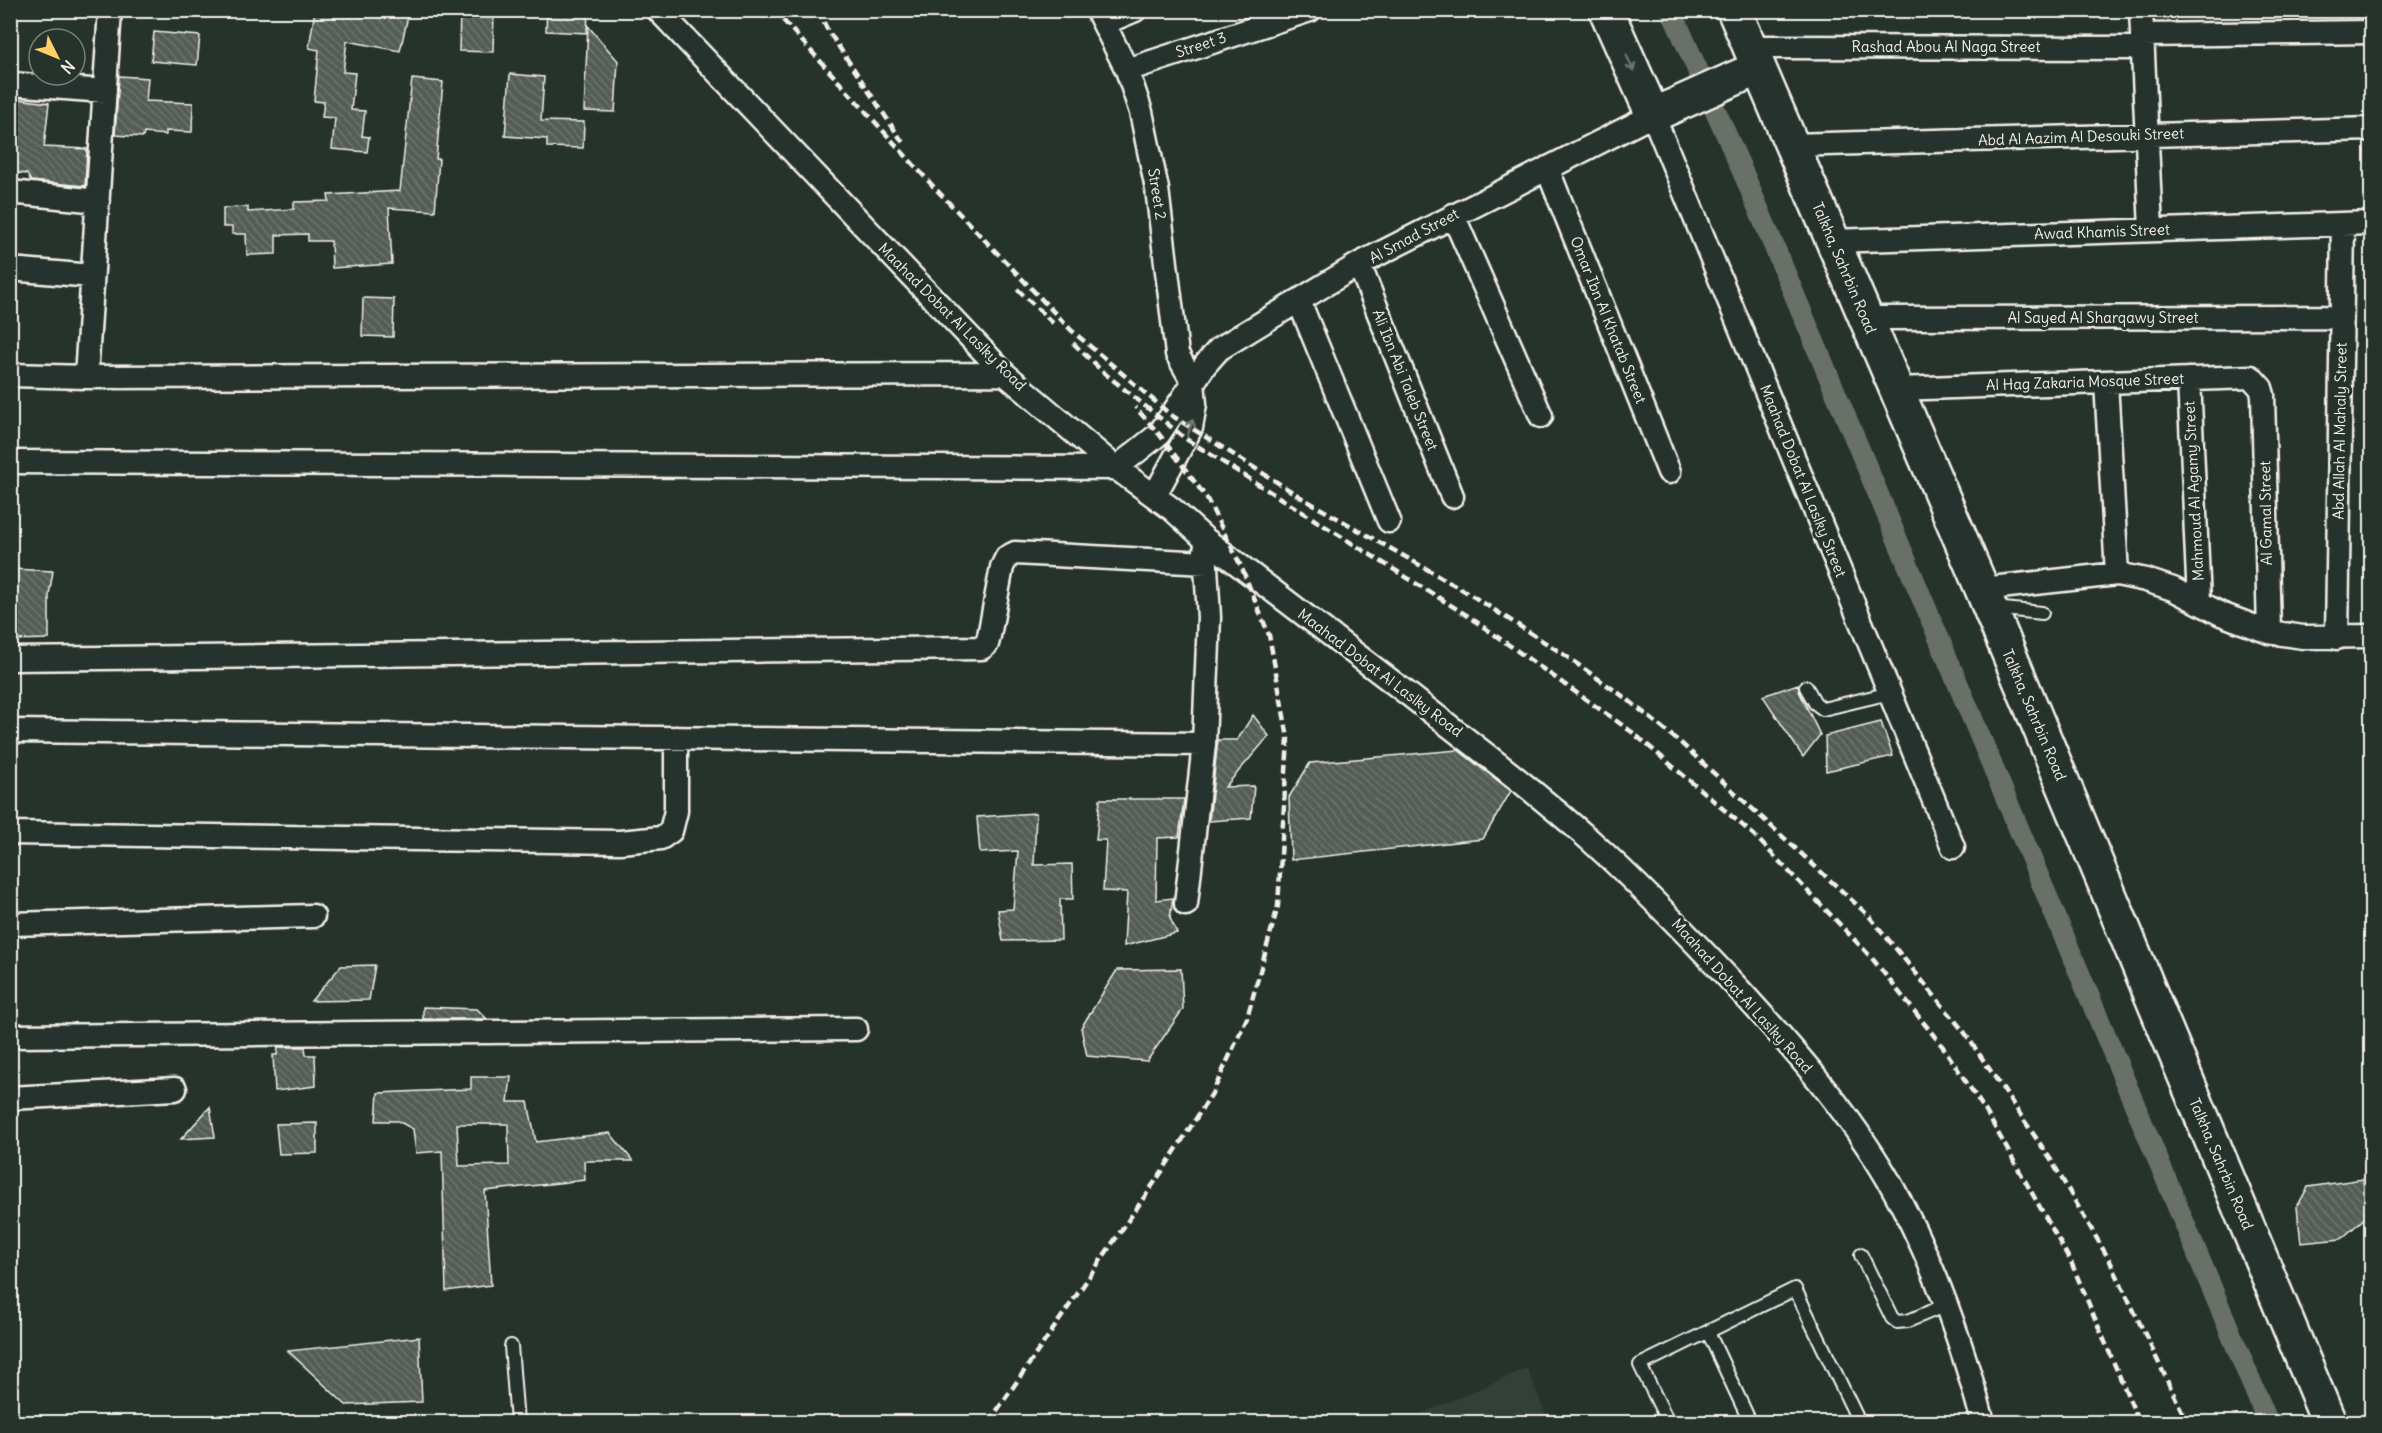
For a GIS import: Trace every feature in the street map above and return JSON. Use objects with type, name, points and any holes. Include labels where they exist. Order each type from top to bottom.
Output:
[{"type":"main road","points":[[1606,10],[1662,111],[1747,65]]},
{"type":"main road","name":"Talkha, Sahrbin Road","points":[[1734,10],[1747,65],[1790,145],[1986,598],[2329,1422]]},
{"type":"street","points":[[86,378],[111,10]]},
{"type":"street","name":"Maahad Dobat Al Laslky Road","points":[[658,10],[1005,374],[1156,493],[1205,539],[1518,778],[1590,840],[1685,932],[1791,1046],[1830,1095],[1888,1181],[1918,1237],[1946,1305],[1970,1373],[1983,1422]]},
{"type":"street","points":[[1101,17],[1135,10]]},
{"type":"street","name":"Street 3","points":[[1127,70],[1310,10]]},
{"type":"street","points":[[2141,10],[2151,230]]},
{"type":"street","name":"Street 2","points":[[1101,17],[1127,70],[1141,112],[1157,189],[1177,354],[1193,382]]},
{"type":"street","name":"Rashad Abou Al Naga Street","points":[[1747,65],[2142,41],[2372,32]]},
{"type":"street","points":[[10,84],[105,92]]},
{"type":"street","name":"Al Smad Street","points":[[1119,466],[1154,439],[1219,349],[1359,264],[1662,111]]},
{"type":"street","name":"Maahad Dobat Al Laslky Street","points":[[1662,111],[1890,693],[1953,847]]},
{"type":"street","name":"Abd Al Aazim Al Desouki Street","points":[[1790,145],[2372,129]]},
{"type":"street","name":"Omar Ibn Al Khatab Street","points":[[1548,168],[1669,472]]},
{"type":"street","points":[[10,192],[98,201]]},
{"type":"street","points":[[1453,215],[1541,416]]},
{"type":"street","name":"Awad Khamis Street","points":[[1832,241],[2372,223]]},
{"type":"street","name":"Abd Allah Al Mahaly Street","points":[[2337,638],[2343,224]]},
{"type":"street","name":"Ali Ibn Abi Taleb Street","points":[[1359,264],[1452,496]]},
{"type":"street","points":[[10,269],[92,276]]},
{"type":"street","points":[[1299,301],[1389,521]]},
{"type":"street","name":"Al Sayed Al Sharqawy Street","points":[[1865,318],[2341,317]]},
{"type":"street","points":[[10,375],[86,378],[1005,374]]},
{"type":"street","name":"Al Hag Zakaria Mosque Street","points":[[1896,389],[2251,377],[2261,388],[2263,395]]},
{"type":"street","name":"Mahmoud Al Agamy Street","points":[[2189,379],[2199,602]]},
{"type":"street","points":[[2106,381],[2117,574]]},
{"type":"street","points":[[1156,493],[1191,428],[1195,404],[1193,382]]},
{"type":"street","name":"Al Gamal Street","points":[[2263,395],[2269,632]]},
{"type":"street","points":[[10,462],[1119,466]]},
{"type":"street","points":[[1186,904],[1204,744],[1209,617],[1205,539]]},
{"type":"street","points":[[10,659],[982,648],[989,636],[1002,567],[1007,557],[1015,553],[1206,563]]},
{"type":"street","points":[[1986,598],[2117,574],[2155,583],[2229,618],[2269,632],[2303,637],[2372,636]]},
{"type":"street","points":[[10,731],[1204,744]]},
{"type":"street","points":[[10,833],[620,842],[662,838],[671,831],[676,811],[676,738]]},
{"type":"street","points":[[10,924],[313,916]]},
{"type":"street","points":[[10,1036],[856,1029]]},
{"type":"street","points":[[10,1098],[175,1089]]},
{"type":"lane","points":[[1986,598],[2042,613]]},
{"type":"lane","points":[[1806,687],[1815,703],[1822,709],[1890,693]]},
{"type":"lane","points":[[1861,1256],[1892,1318],[1897,1322],[1908,1321],[1946,1305]]},
{"type":"lane","points":[[1668,1422],[1640,1365],[1795,1289],[1859,1422]]},
{"type":"lane","points":[[1708,1332],[1750,1422]]},
{"type":"lane","points":[[512,1346],[517,1422]]},
{"type":"shaded area","points":[[1527,1368],[1549,1422],[1402,1422]]},
{"type":"building","points":[[315,10],[378,10],[408,16],[400,51],[347,41],[343,72],[355,73],[351,110],[365,111],[362,136],[369,137],[367,152],[332,149],[335,118],[322,117],[324,102],[314,101],[319,50],[309,48]]},
{"type":"building","points":[[460,10],[494,10],[493,52],[459,51]]},
{"type":"building","points":[[547,10],[588,10],[587,33],[546,31]]},
{"type":"building","points":[[588,26],[618,61],[615,112],[584,111]]},
{"type":"building","points":[[154,32],[200,36],[197,65],[151,61]]},
{"type":"building","points":[[510,74],[544,77],[541,121],[584,122],[583,148],[547,147],[547,139],[505,136]]},
{"type":"building","points":[[119,76],[148,78],[146,101],[193,103],[192,132],[166,131],[166,135],[144,133],[143,137],[115,135]]},
{"type":"building","points":[[412,79],[443,82],[436,159],[439,159],[435,211],[389,208],[392,264],[332,268],[331,241],[308,241],[308,234],[276,235],[276,254],[247,255],[246,234],[232,234],[232,227],[223,227],[223,208],[248,207],[248,212],[294,209],[294,202],[329,201],[328,195],[400,191]]},
{"type":"building","points":[[17,99],[49,103],[44,147],[87,149],[85,186],[31,181],[27,174],[12,172],[12,142]]},
{"type":"building","points":[[363,298],[394,299],[393,337],[362,336]]},
{"type":"building","points":[[10,569],[53,571],[49,595],[49,639],[10,640]]},
{"type":"building","points":[[1798,684],[1799,691],[1820,735],[1803,757],[1763,696]]},
{"type":"building","points":[[1253,715],[1269,736],[1225,787],[1254,786],[1251,818],[1209,821],[1218,740],[1237,740]]},
{"type":"building","points":[[1881,722],[1893,756],[1826,771],[1825,736]]},
{"type":"building","points":[[1458,750],[1511,791],[1483,839],[1291,860],[1289,797],[1310,763]]},
{"type":"building","points":[[1100,799],[1184,799],[1179,837],[1157,838],[1156,900],[1173,898],[1170,918],[1177,933],[1124,946],[1127,892],[1103,891],[1106,840],[1096,840]]},
{"type":"building","points":[[1036,813],[1034,865],[1072,864],[1073,899],[1060,899],[1061,940],[1003,941],[998,910],[1013,909],[1018,851],[980,853],[977,817]]},
{"type":"building","points":[[375,965],[369,1000],[311,1001],[341,966]]},
{"type":"building","points":[[1181,969],[1183,1009],[1147,1061],[1087,1056],[1081,1028],[1117,970]]},
{"type":"building","points":[[423,1007],[477,1009],[487,1019],[423,1019]]},
{"type":"building","points":[[278,1047],[305,1047],[306,1055],[315,1055],[316,1086],[275,1091],[273,1055],[277,1055]]},
{"type":"building","points":[[471,1077],[511,1077],[508,1102],[528,1102],[536,1142],[610,1133],[633,1161],[584,1161],[585,1180],[485,1191],[491,1285],[446,1291],[442,1151],[416,1153],[413,1129],[398,1121],[376,1121],[378,1093],[471,1089]],"holes":[[[457,1124],[508,1124],[509,1165],[459,1166]]]},
{"type":"building","points":[[210,1107],[215,1137],[181,1139]]},
{"type":"building","points":[[317,1123],[317,1153],[279,1154],[276,1124]]},
{"type":"building","points":[[2363,1179],[2367,1216],[2341,1239],[2301,1243],[2297,1207],[2308,1187]]},
{"type":"building","points":[[419,1337],[422,1402],[346,1405],[288,1351]]},
{"type":"waterway","points":[[1671,10],[1745,177],[2268,1422]]},
{"type":"railway","points":[[774,10],[932,185],[1071,330],[1171,415],[1302,498],[1460,588],[1560,652],[1627,699],[1682,744],[1869,916],[1965,1033],[2051,1160],[2110,1261],[2187,1422]]},
{"type":"railway","points":[[818,10],[827,29],[904,144]]},
{"type":"railway","points":[[1017,289],[1056,326]]},
{"type":"railway","points":[[1073,343],[1103,372],[1186,439],[1468,616],[1632,732],[1754,835],[1871,957],[1943,1047],[1985,1110],[2071,1262],[2139,1422]]},
{"type":"railway","points":[[989,1422],[1163,1170],[1213,1092],[1247,1018],[1278,906],[1288,738],[1269,635],[1241,566],[1206,497],[1159,434],[1135,407]]}]
